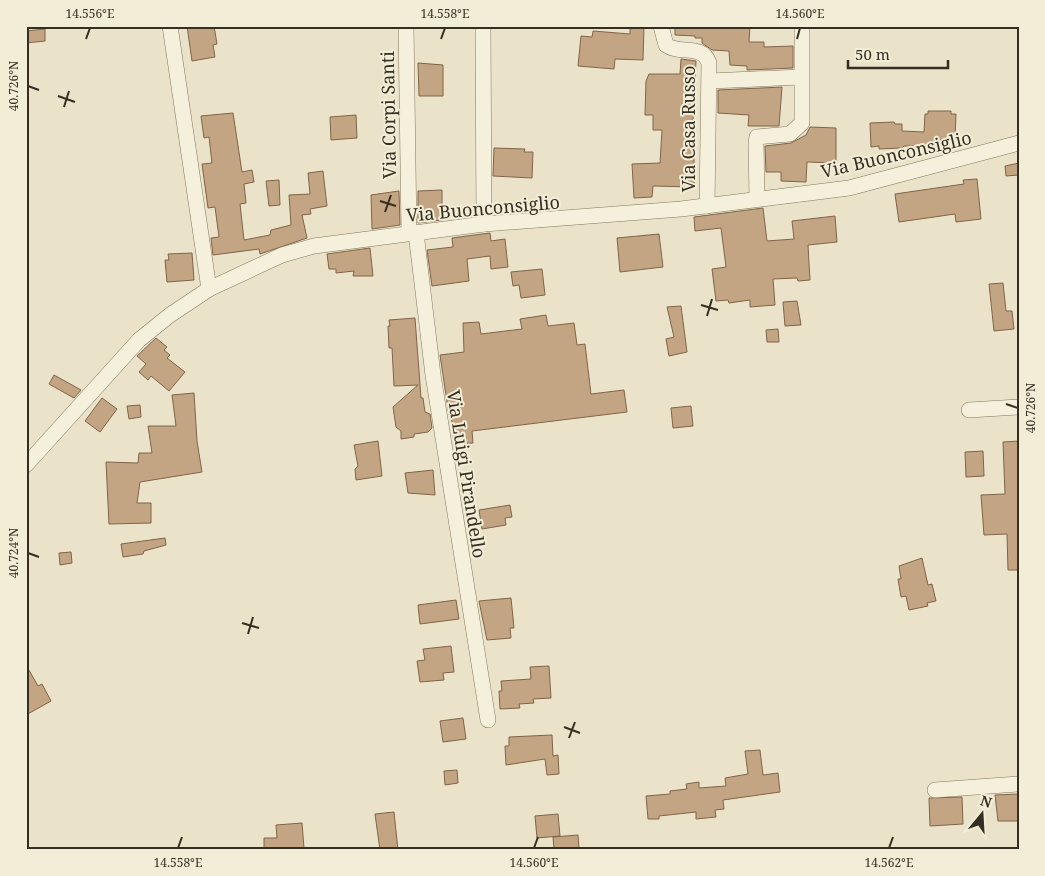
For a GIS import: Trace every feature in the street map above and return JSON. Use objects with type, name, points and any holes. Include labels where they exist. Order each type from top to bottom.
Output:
[{"type":"street","points":[[170,26],[209,289]]},
{"type":"street","name":"Via Corpi Santi","points":[[406,26],[413,233]]},
{"type":"street","points":[[483,26],[484,224]]},
{"type":"street","name":"Via Casa Russo","points":[[661,26],[666,45],[672,50],[699,51],[706,55],[710,81],[707,206]]},
{"type":"street","points":[[757,199],[756,143],[758,137],[790,134],[799,128],[802,123],[802,26]]},
{"type":"street","points":[[710,81],[801,77]]},
{"type":"street","name":"Via Buonconsiglio","points":[[26,465],[139,340],[170,315],[209,289],[282,255],[314,246],[484,224],[532,222],[707,206],[849,188],[1019,143]]},
{"type":"street","name":"Via Luigi Pirandello","points":[[413,233],[433,375],[488,720]]},
{"type":"street","points":[[969,410],[1019,407]]},
{"type":"street","points":[[935,790],[1019,784]]},
{"type":"building","points":[[187,26],[214,26],[217,44],[213,45],[215,57],[192,61]]},
{"type":"building","points":[[630,26],[644,26],[643,60],[615,59],[614,69],[578,66],[581,36],[592,37],[593,31],[630,34]]},
{"type":"building","points":[[675,26],[750,26],[749,42],[764,42],[764,47],[793,46],[793,68],[747,70],[747,66],[730,65],[729,51],[712,50],[702,43],[702,38],[675,35]]},
{"type":"building","points":[[45,29],[45,41],[26,43],[26,31]]},
{"type":"building","points":[[681,59],[696,61],[692,139],[694,139],[694,187],[653,186],[652,197],[634,198],[632,164],[660,163],[662,130],[653,130],[653,115],[645,115],[646,81],[649,74],[680,74]]},
{"type":"building","points":[[418,63],[443,65],[443,96],[419,96]]},
{"type":"building","points":[[782,87],[779,126],[748,126],[749,115],[718,113],[718,90]]},
{"type":"building","points":[[928,111],[951,111],[951,114],[956,114],[955,140],[940,140],[940,146],[904,146],[902,148],[879,149],[879,146],[871,147],[870,123],[894,122],[895,124],[902,124],[902,131],[924,132],[925,114],[928,114]]},
{"type":"building","points":[[233,113],[242,172],[252,170],[254,182],[244,184],[246,203],[240,204],[244,240],[270,235],[271,230],[291,225],[289,195],[310,194],[308,173],[323,171],[327,206],[310,209],[311,214],[302,215],[307,238],[260,254],[259,249],[213,255],[211,238],[219,237],[215,207],[208,208],[202,164],[212,163],[209,137],[204,138],[201,116]]},
{"type":"building","points":[[356,115],[357,138],[331,140],[330,117]]},
{"type":"building","points":[[810,127],[836,128],[836,163],[807,162],[806,182],[781,181],[781,172],[766,172],[765,146],[791,143],[806,135]]},
{"type":"building","points":[[494,148],[525,149],[524,152],[533,152],[532,178],[493,176]]},
{"type":"building","points":[[1019,163],[1019,175],[1006,176],[1005,166]]},
{"type":"building","points":[[977,179],[981,219],[956,222],[955,214],[899,222],[895,194],[964,184],[963,180]]},
{"type":"building","points":[[279,180],[280,205],[269,206],[266,181]]},
{"type":"building","points":[[442,190],[442,220],[418,223],[418,191]]},
{"type":"building","points":[[399,191],[400,225],[372,229],[371,195]]},
{"type":"building","points":[[763,208],[767,241],[794,239],[792,221],[835,216],[837,242],[808,245],[810,280],[798,281],[797,278],[773,279],[775,305],[750,307],[750,300],[729,303],[728,300],[716,301],[712,269],[726,267],[721,228],[695,231],[694,217]]},
{"type":"building","points":[[490,233],[491,241],[505,239],[508,267],[491,269],[490,256],[467,259],[469,281],[432,286],[427,250],[453,247],[452,238]]},
{"type":"building","points":[[659,234],[663,267],[620,272],[617,238]]},
{"type":"building","points":[[370,248],[373,276],[353,276],[354,271],[336,273],[336,269],[329,269],[327,254]]},
{"type":"building","points":[[192,253],[194,280],[167,282],[165,260],[169,260],[168,254]]},
{"type":"building","points":[[542,269],[545,295],[521,298],[519,285],[513,286],[511,272]]},
{"type":"building","points":[[1003,283],[1006,311],[1012,311],[1014,329],[994,331],[989,284]]},
{"type":"building","points":[[797,301],[801,325],[785,326],[783,302]]},
{"type":"building","points":[[681,306],[687,352],[669,356],[666,339],[674,337],[667,307]]},
{"type":"building","points":[[546,315],[548,326],[574,323],[577,345],[585,344],[591,394],[624,390],[627,412],[472,431],[473,443],[454,444],[451,413],[449,415],[440,355],[464,352],[463,323],[479,322],[481,334],[522,329],[520,319]]},
{"type":"building","points":[[415,318],[421,398],[423,398],[425,412],[430,414],[432,428],[428,432],[414,434],[414,437],[401,439],[401,431],[396,427],[393,407],[418,385],[394,386],[392,348],[389,348],[388,326],[390,326],[389,320]]},
{"type":"building","points":[[778,329],[779,342],[767,342],[766,330]]},
{"type":"building","points":[[156,338],[167,347],[164,350],[170,355],[167,358],[185,372],[169,391],[151,376],[148,380],[139,372],[146,364],[137,356]]},
{"type":"building","points":[[54,375],[81,390],[74,398],[49,384]]},
{"type":"building","points":[[194,393],[197,441],[202,472],[140,482],[137,503],[151,503],[151,523],[109,524],[106,462],[138,463],[139,453],[152,453],[148,426],[176,426],[172,395]]},
{"type":"building","points":[[102,398],[117,409],[100,432],[85,421]]},
{"type":"building","points":[[140,405],[141,417],[129,419],[127,406]]},
{"type":"building","points":[[691,406],[693,426],[673,428],[671,408]]},
{"type":"building","points":[[378,441],[382,476],[356,480],[355,469],[358,466],[354,445]]},
{"type":"building","points":[[1019,441],[1019,570],[1008,570],[1007,534],[984,535],[981,495],[1005,494],[1003,442]]},
{"type":"building","points":[[983,451],[984,476],[966,477],[965,452]]},
{"type":"building","points":[[433,470],[435,495],[408,493],[405,473]]},
{"type":"building","points":[[510,505],[512,517],[505,518],[506,525],[482,529],[479,510]]},
{"type":"building","points":[[165,538],[166,545],[144,551],[143,554],[123,557],[121,544]]},
{"type":"building","points":[[71,552],[72,563],[60,565],[59,553]]},
{"type":"building","points":[[922,558],[928,585],[932,584],[936,601],[927,603],[928,606],[909,610],[906,596],[901,597],[898,579],[901,579],[899,566]]},
{"type":"building","points":[[511,598],[514,628],[510,628],[511,638],[487,640],[479,601]]},
{"type":"building","points":[[456,600],[459,619],[420,624],[418,605]]},
{"type":"building","points":[[451,646],[454,672],[443,673],[444,680],[420,682],[417,661],[425,660],[423,649]]},
{"type":"building","points":[[26,665],[38,686],[42,684],[51,701],[26,715]]},
{"type":"building","points":[[549,666],[551,698],[533,699],[534,703],[519,704],[520,708],[500,709],[499,691],[502,691],[501,681],[531,679],[530,667]]},
{"type":"building","points":[[463,718],[466,739],[443,742],[440,721]]},
{"type":"building","points":[[552,735],[553,756],[558,755],[559,774],[547,775],[545,759],[506,765],[505,746],[509,746],[509,737]]},
{"type":"building","points":[[760,750],[763,775],[778,773],[780,792],[723,800],[724,809],[715,810],[716,817],[696,819],[696,812],[659,816],[659,819],[648,819],[646,796],[670,794],[670,791],[687,789],[686,784],[699,782],[699,788],[726,786],[725,778],[748,774],[745,751]]},
{"type":"building","points":[[457,770],[458,783],[445,785],[444,771]]},
{"type":"building","points":[[1019,794],[1019,821],[998,821],[995,795]]},
{"type":"building","points":[[962,797],[963,824],[930,826],[929,798]]},
{"type":"building","points":[[394,812],[398,850],[380,850],[375,814]]},
{"type":"building","points":[[558,814],[560,836],[537,838],[535,816]]},
{"type":"building","points":[[302,823],[304,848],[264,850],[264,838],[277,838],[276,825]]},
{"type":"building","points":[[578,835],[579,848],[554,850],[553,837]]}]
